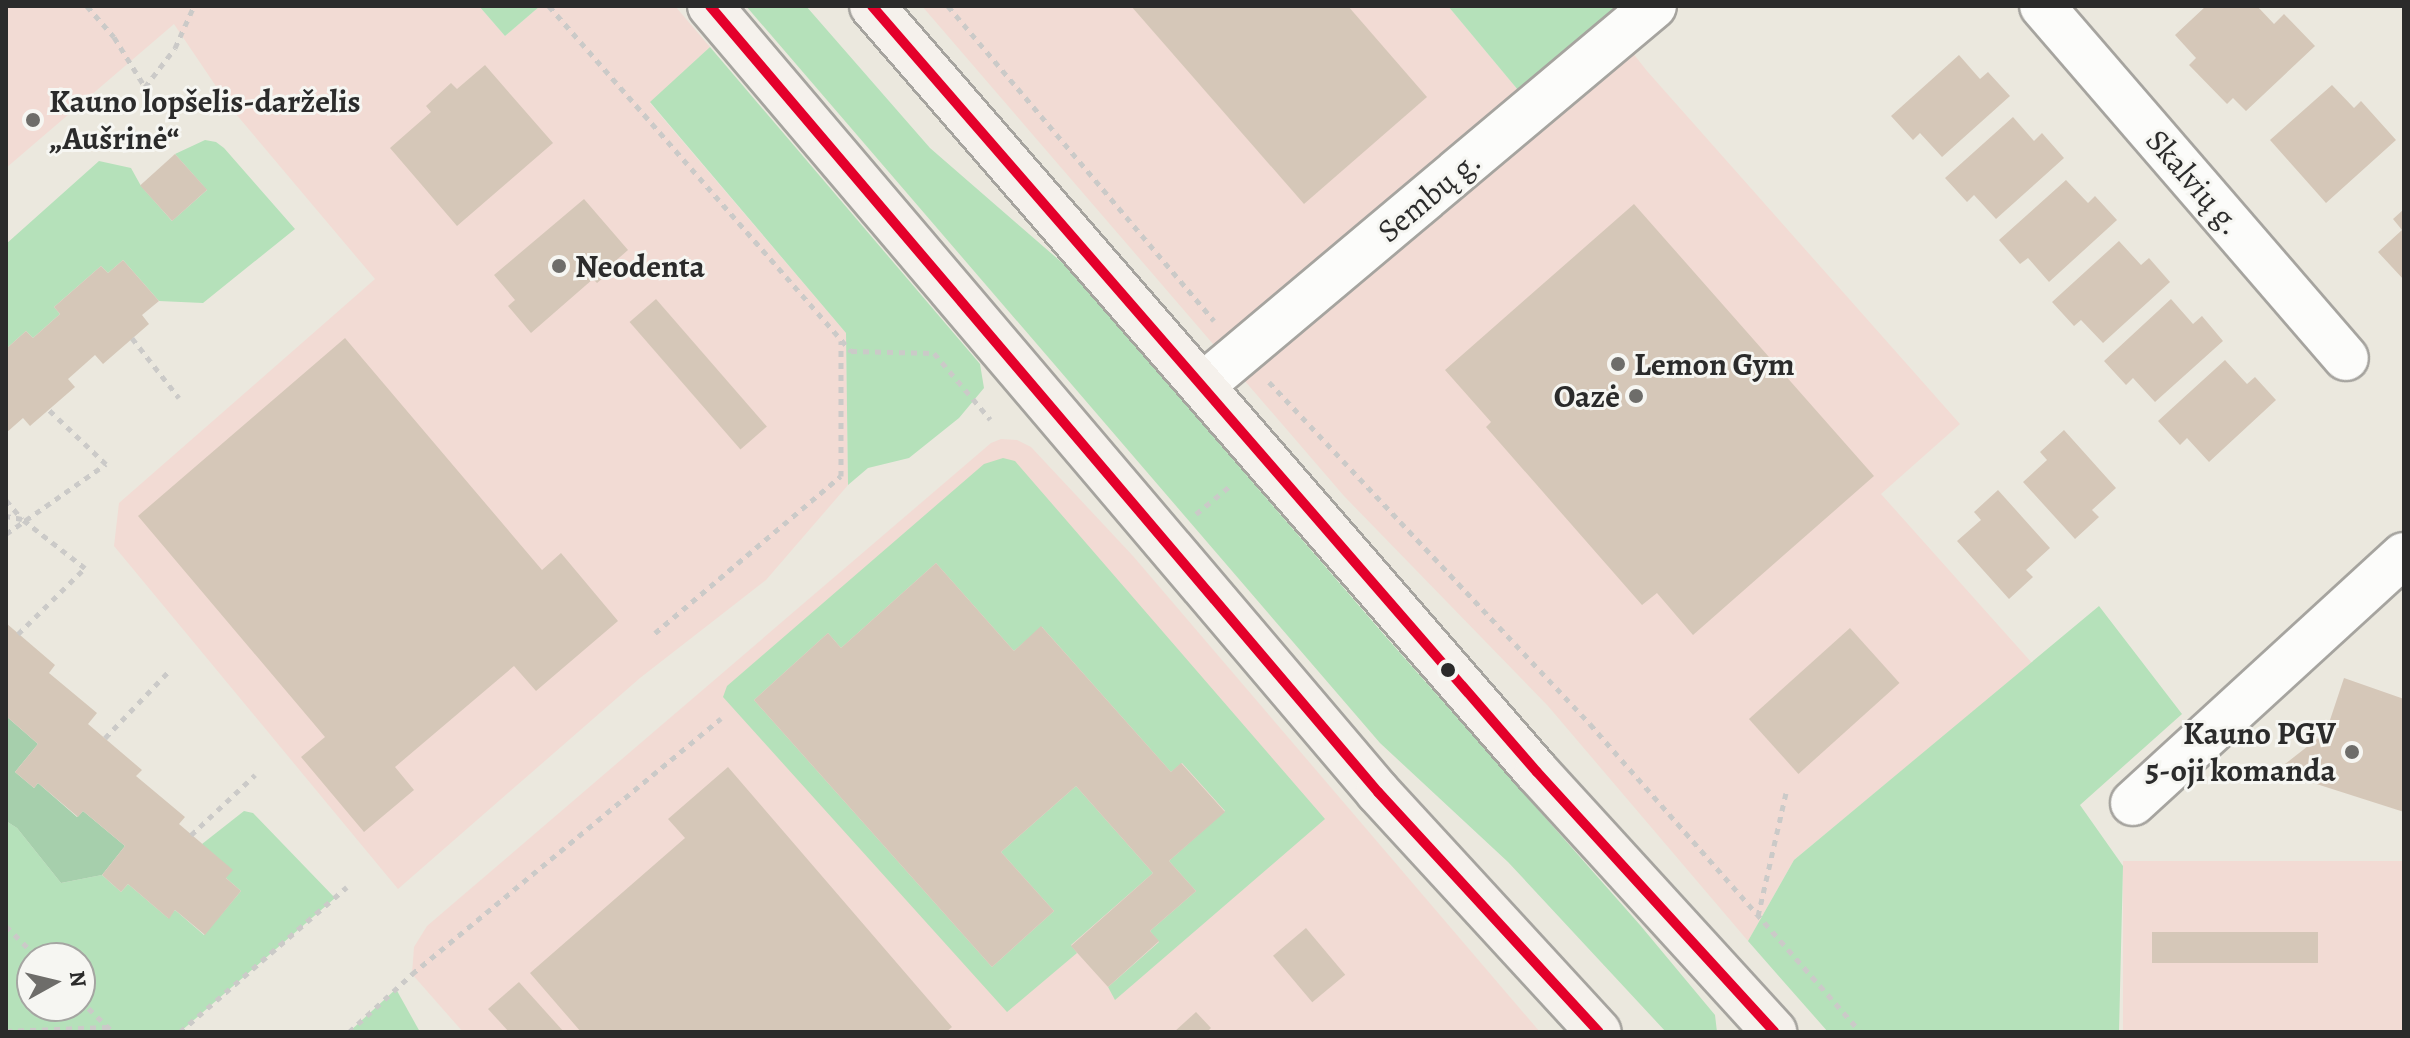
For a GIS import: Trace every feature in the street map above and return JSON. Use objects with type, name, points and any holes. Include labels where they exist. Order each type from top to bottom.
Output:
[{"type":"main road","points":[[710,6],[1378,792],[1599,1032]]},
{"type":"main road","points":[[872,6],[1537,772],[1741,1016],[1774,1032]]},
{"type":"street","name":"Sembų g.","points":[[1203,385],[1654,6]]},
{"type":"street","name":"Skalvių g.","points":[[2042,6],[2346,358]]},
{"type":"street","points":[[2133,803],[2404,555]]},
{"type":"path","points":[[87,6],[114,37],[145,87],[175,48],[194,6]]},
{"type":"path","points":[[549,6],[851,351],[934,353],[990,419]]},
{"type":"path","points":[[948,6],[1242,353],[1590,724],[1861,1032]]},
{"type":"path","points":[[132,338],[179,398]]},
{"type":"path","points":[[655,633],[841,476],[841,340]]},
{"type":"path","points":[[6,534],[22,519],[106,464],[48,409]]},
{"type":"path","points":[[1165,540],[1305,422]]},
{"type":"path","points":[[6,500],[22,519],[85,568],[18,634]]},
{"type":"path","points":[[6,516],[22,519]]},
{"type":"path","points":[[105,738],[169,671]]},
{"type":"path","points":[[349,1032],[412,974],[721,718]]},
{"type":"path","points":[[191,835],[255,775]]},
{"type":"path","points":[[1758,916],[1786,793]]},
{"type":"path","points":[[180,1032],[347,887]]},
{"type":"path","points":[[6,926],[22,942]]},
{"type":"path","points":[[96,1016],[113,1032]]},
{"type":"path","points":[[6,1031],[107,1027]]},
{"type":"shaded area","points":[[6,6],[479,6],[505,36],[540,6],[675,6],[710,47],[650,103],[846,333],[848,485],[766,580],[640,678],[398,889],[114,546],[119,503],[375,279],[230,107],[174,24],[6,168]]},
{"type":"shaded area","points":[[922,6],[1448,6],[1518,90],[1606,19],[1647,71],[1960,424],[1881,494],[2032,663],[1794,860],[1748,941],[1548,706],[1344,496]]},
{"type":"shaded area","points":[[1001,439],[1017,440],[1031,447],[1133,556],[1540,1032],[463,1032],[412,974],[414,947],[427,926],[991,443]]},
{"type":"shaded area","points":[[2123,861],[2404,861],[2404,1032],[2123,1032]]},
{"type":"green space","points":[[479,6],[540,6],[505,36]]},
{"type":"green space","points":[[746,6],[806,6],[930,148],[1067,267],[1386,637],[1640,925],[1715,1015],[1717,1032],[1666,1032],[1508,862],[1380,743]]},
{"type":"green space","points":[[1448,6],[1622,6],[1518,90]]},
{"type":"green space","points":[[710,47],[980,364],[984,388],[959,418],[909,458],[868,468],[848,485],[846,333],[650,102]]},
{"type":"green space","points":[[205,140],[216,142],[224,148],[295,229],[203,303],[159,301],[123,260],[108,273],[101,266],[54,307],[60,314],[33,338],[26,331],[6,349],[6,244],[99,161],[131,168],[141,186],[172,221],[207,190],[175,154]]},
{"type":"green space","points":[[1003,458],[1015,461],[1325,819],[1115,1000],[1108,987],[1159,942],[1150,931],[1196,891],[1169,861],[1225,811],[1182,763],[1171,772],[1042,627],[1014,651],[936,563],[841,648],[828,633],[754,700],[992,967],[1054,911],[1001,852],[1076,786],[1153,873],[1071,945],[1077,953],[1007,1012],[723,697],[727,686],[984,464]]},
{"type":"green space","points":[[2099,606],[2182,714],[2080,805],[2123,866],[2119,1032],[1828,1032],[1748,941],[1794,860]]},
{"type":"green space","points":[[6,716],[38,744],[15,772],[34,788],[38,783],[77,817],[83,811],[125,846],[102,875],[61,883],[17,828],[6,821]]},
{"type":"green space","points":[[244,811],[253,813],[335,898],[180,1032],[6,1032],[6,821],[17,828],[61,883],[102,875],[121,892],[128,884],[168,918],[175,910],[204,935],[241,891],[226,878],[202,844]]},
{"type":"green space","points":[[396,989],[420,1032],[349,1032]]},
{"type":"building","points":[[1131,6],[1348,6],[1427,97],[1304,204]]},
{"type":"building","points":[[2206,6],[2257,6],[2274,24],[2284,14],[2315,46],[2246,111],[2233,98],[2227,104],[2189,65],[2196,58],[2175,35]]},
{"type":"building","points":[[1959,55],[1980,79],[1988,72],[2010,96],[1942,157],[1920,133],[1913,140],[1891,116]]},
{"type":"building","points":[[485,65],[553,143],[457,226],[390,148],[431,112],[426,106],[451,83],[457,89]]},
{"type":"building","points":[[2332,85],[2354,108],[2361,101],[2396,140],[2326,203],[2270,140]]},
{"type":"building","points":[[2013,117],[2034,141],[2042,133],[2064,158],[1996,219],[1974,195],[1967,202],[1945,178]]},
{"type":"building","points":[[175,154],[207,190],[172,221],[140,185]]},
{"type":"building","points":[[2066,180],[2088,203],[2095,196],[2117,220],[2049,282],[2028,258],[2020,264],[1999,240]]},
{"type":"building","name":"Neodenta","points":[[584,199],[628,250],[612,264],[615,268],[597,283],[593,279],[531,333],[508,306],[515,300],[494,275]]},
{"type":"building","name":"Oazė","points":[[1634,204],[1874,476],[1693,635],[1657,593],[1642,605],[1486,427],[1491,422],[1445,370]]},
{"type":"building","points":[[2404,209],[2404,280],[2378,252],[2402,230],[2393,219]]},
{"type":"building","points":[[2119,241],[2141,265],[2149,258],[2170,282],[2103,343],[2081,320],[2074,326],[2052,302]]},
{"type":"building","points":[[123,260],[159,301],[142,315],[149,324],[103,364],[95,355],[68,379],[75,387],[30,426],[23,418],[6,433],[6,349],[26,331],[33,338],[60,314],[54,307],[101,266],[108,273]]},
{"type":"building","points":[[656,299],[767,427],[740,450],[630,322]]},
{"type":"building","points":[[2171,299],[2193,324],[2202,316],[2223,341],[2155,402],[2133,378],[2126,385],[2104,361]]},
{"type":"building","points":[[345,338],[542,570],[561,553],[618,621],[536,691],[514,666],[395,767],[414,790],[364,832],[301,757],[325,737],[138,516]]},
{"type":"building","points":[[2225,360],[2247,384],[2255,377],[2276,400],[2209,462],[2187,438],[2180,445],[2158,421]]},
{"type":"building","points":[[2064,430],[2116,488],[2092,510],[2099,517],[2075,539],[2023,482],[2047,460],[2040,452]]},
{"type":"building","points":[[1998,490],[2050,548],[2026,570],[2033,577],[2009,599],[1957,541],[1981,520],[1974,512]]},
{"type":"building","points":[[936,563],[1014,651],[1041,626],[1171,772],[1181,763],[1225,812],[1169,861],[1196,891],[1150,931],[1159,941],[1108,987],[1071,946],[1153,873],[1076,786],[1001,852],[1054,911],[992,967],[754,700],[828,633],[841,648]]},
{"type":"building","points":[[6,623],[55,665],[49,673],[97,713],[88,724],[142,770],[136,776],[185,817],[179,824],[233,870],[226,878],[241,891],[205,935],[175,910],[169,919],[128,884],[121,892],[102,875],[125,846],[83,811],[78,817],[38,783],[34,788],[15,772],[38,744],[6,716]]},
{"type":"building","points":[[1850,628],[1900,683],[1798,774],[1749,719]]},
{"type":"building","name":"Kauno PGV 5-oji komanda","points":[[2344,678],[2404,699],[2404,812],[2276,771],[2326,732]]},
{"type":"building","points":[[728,767],[952,1027],[946,1032],[581,1032],[530,973],[685,838],[668,819]]},
{"type":"building","points":[[1306,928],[1345,975],[1312,1002],[1273,956]]},
{"type":"building","points":[[2152,932],[2318,932],[2318,963],[2152,963]]},
{"type":"building","points":[[519,982],[564,1032],[509,1032],[488,1009]]},
{"type":"building","points":[[1196,1012],[1211,1028],[1207,1032],[1174,1032]]},
{"type":"transit line","points":[[710,6],[1378,792],[1599,1032]]},
{"type":"transit line","points":[[872,6],[1537,772],[1774,1032]]},
{"type":"place","name":"Kauno lopšelis-darželis „Aušrinė“","points":[[33,120]]},
{"type":"place","name":"Neodenta","points":[[559,266]]},
{"type":"place","name":"Lemon Gym","points":[[1618,364]]},
{"type":"place","name":"Oazė","points":[[1636,396]]},
{"type":"place","name":"Kauno PGV 5-oji komanda","points":[[2352,752]]}]
